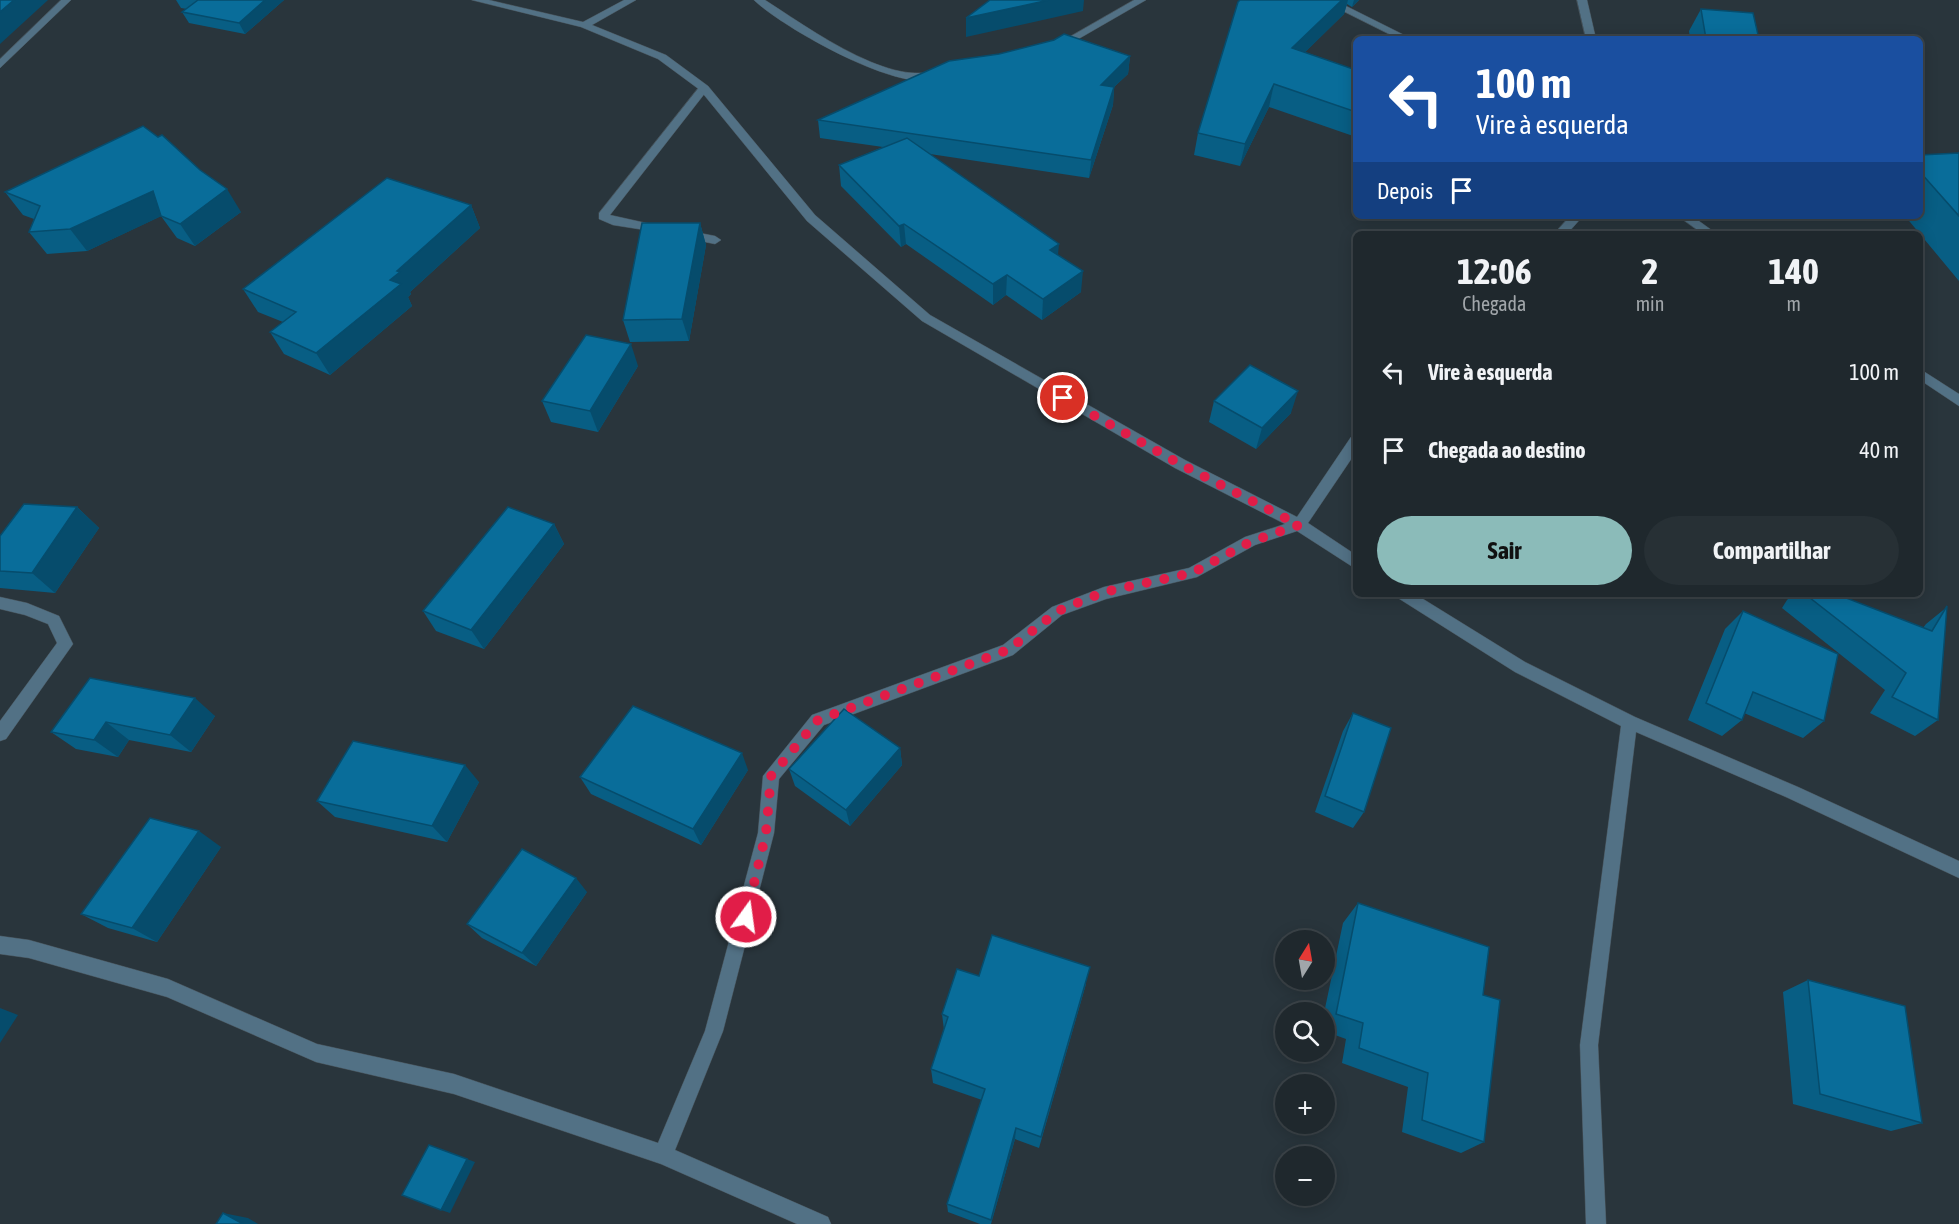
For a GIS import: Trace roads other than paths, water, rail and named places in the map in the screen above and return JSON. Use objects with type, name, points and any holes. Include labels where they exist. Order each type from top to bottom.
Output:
[{"type":"street","points":[[0,65],[66,0]]},
{"type":"street","points":[[477,0],[584,25],[662,57],[704,88],[811,218],[926,318],[1180,464],[1299,525],[1353,561]]},
{"type":"street","points":[[584,25],[631,0]]},
{"type":"street","points":[[759,0],[846,55],[883,70],[929,77],[952,74]]},
{"type":"street","points":[[1048,53],[1141,0]]},
{"type":"street","points":[[1326,0],[1401,36]]},
{"type":"street","points":[[1582,0],[1590,36]]},
{"type":"street","points":[[704,88],[603,216],[613,221],[715,240]]},
{"type":"street","points":[[1563,231],[1574,219]]},
{"type":"street","points":[[1688,219],[1706,231]]},
{"type":"street","points":[[1923,376],[1959,401]]},
{"type":"street","points":[[663,1155],[714,1031],[766,833],[771,776],[818,720],[1008,650],[1058,611],[1104,592],[1192,573],[1250,542],[1299,525],[1353,445]]},
{"type":"street","points":[[1408,597],[1520,667],[1629,722],[1792,792],[1959,870]]},
{"type":"street","points":[[0,603],[27,609],[54,621],[65,644],[0,734]]},
{"type":"street","points":[[1596,1224],[1589,1045],[1629,722]]},
{"type":"street","points":[[0,945],[29,949],[168,988],[316,1053],[454,1084],[663,1155],[820,1224]]}]
